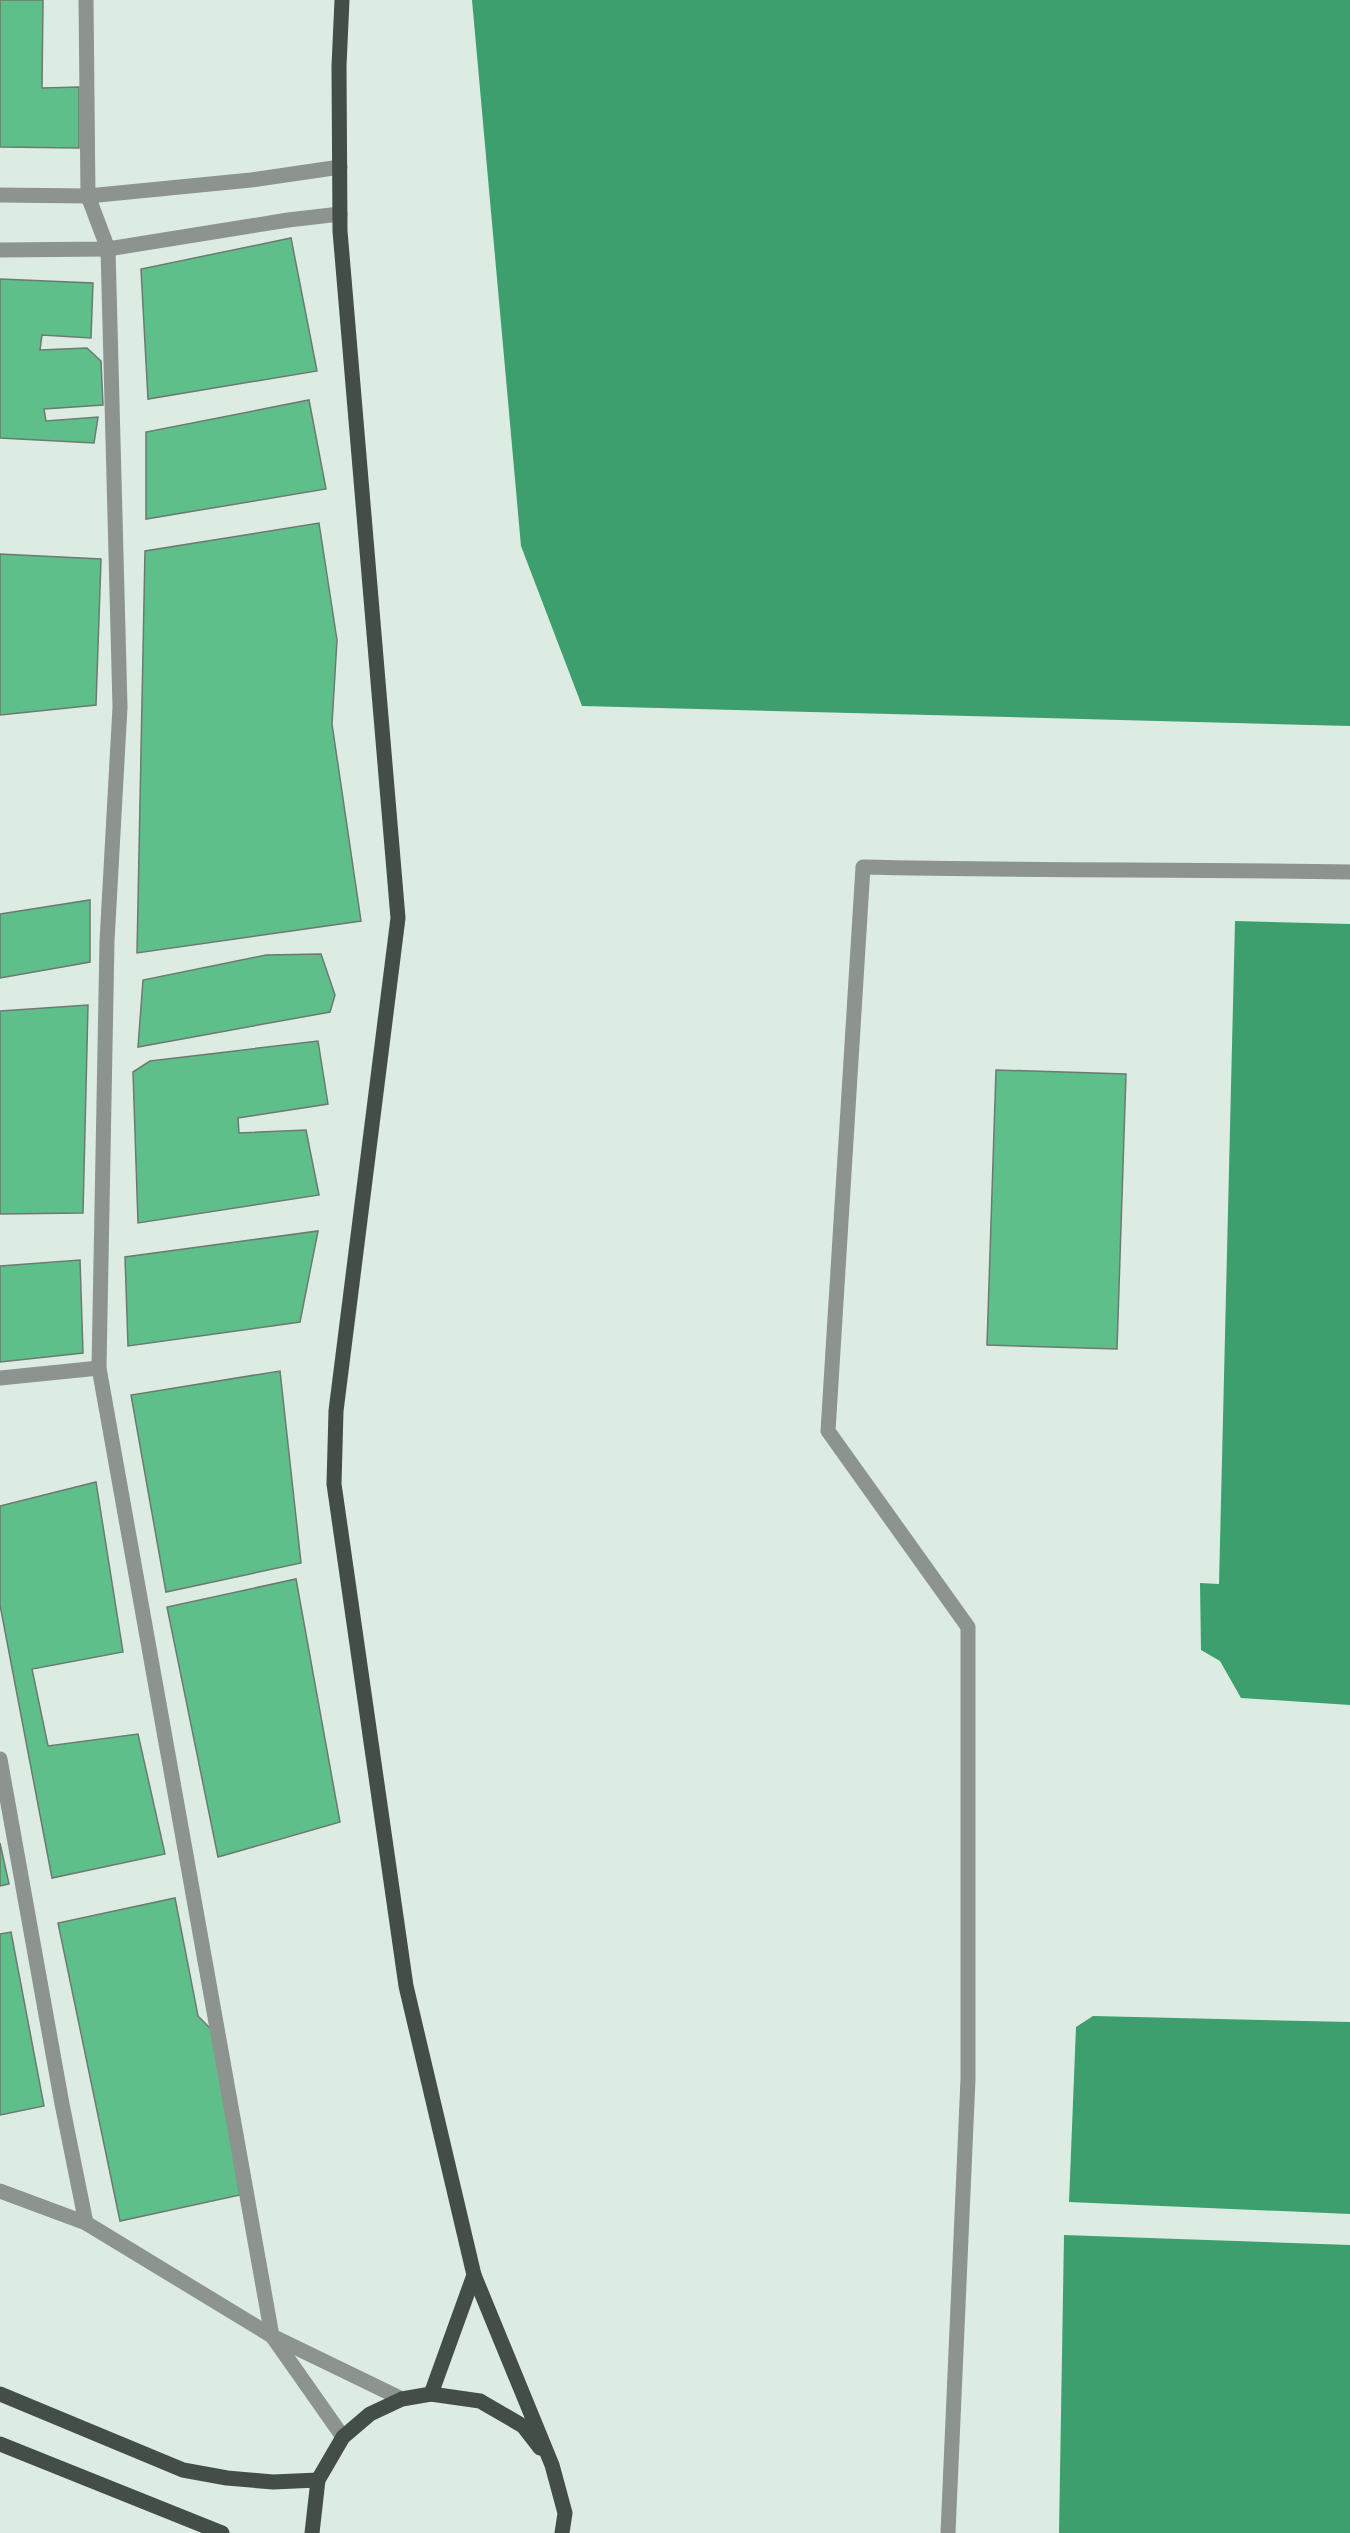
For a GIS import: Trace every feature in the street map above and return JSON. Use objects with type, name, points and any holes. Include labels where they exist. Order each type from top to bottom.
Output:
[{"type":"main road","points":[[342,0],[339,66],[340,214],[398,918],[336,1411],[334,1484],[406,1986],[474,2275],[552,2465],[565,2512],[562,2533]]},
{"type":"main road","points":[[431,2394],[474,2275]]},
{"type":"main road","points":[[0,2394],[183,2470],[227,2478],[273,2482],[318,2480]]},
{"type":"main road","points":[[312,2533],[318,2480],[343,2437],[370,2414],[402,2400],[431,2394],[480,2401],[523,2426],[552,2465]]},
{"type":"main road","points":[[0,2444],[222,2533]]},
{"type":"street","points":[[86,0],[88,196],[108,249],[120,706],[107,941],[99,1368],[272,2337],[343,2437]]},
{"type":"street","points":[[0,195],[88,196],[251,180],[340,166]]},
{"type":"street","points":[[0,250],[108,249],[276,221],[340,214]]},
{"type":"street","points":[[948,2533],[968,2079],[968,1628],[828,1431],[863,867],[998,871],[1185,869],[1350,872]]},
{"type":"street","points":[[0,1378],[99,1368]]},
{"type":"street","points":[[0,1759],[62,2104],[86,2223]]},
{"type":"street","points":[[0,2191],[86,2223],[272,2337],[402,2400]]},
{"type":"shaded area","points":[[472,0],[1350,0],[1350,726],[582,706],[521,546]]},
{"type":"shaded area","points":[[1235,921],[1350,924],[1350,1705],[1241,1698],[1220,1661],[1201,1650],[1200,1583],[1219,1584]]},
{"type":"shaded area","points":[[1093,2016],[1350,2022],[1350,2214],[1069,2202],[1076,2027]]},
{"type":"shaded area","points":[[1064,2235],[1350,2245],[1350,2533],[1059,2533]]},
{"type":"building","points":[[0,0],[43,0],[42,88],[79,87],[79,148],[0,147]]},
{"type":"building","points":[[291,238],[317,371],[148,399],[141,269]]},
{"type":"building","points":[[0,279],[93,283],[91,338],[42,335],[40,350],[87,348],[101,361],[103,405],[44,409],[46,421],[98,417],[94,443],[0,438]]},
{"type":"building","points":[[309,400],[326,489],[146,519],[146,432]]},
{"type":"building","points":[[319,523],[337,640],[332,724],[361,921],[137,953],[145,551]]},
{"type":"building","points":[[0,554],[101,559],[96,705],[0,715]]},
{"type":"building","points":[[90,900],[90,962],[0,978],[0,914]]},
{"type":"building","points":[[321,954],[335,995],[330,1012],[138,1047],[143,980],[266,955]]},
{"type":"building","points":[[88,1005],[83,1213],[0,1214],[0,1011]]},
{"type":"building","points":[[318,1041],[328,1104],[238,1118],[239,1133],[306,1130],[319,1195],[138,1223],[133,1072],[150,1061]]},
{"type":"building","points":[[996,1070],[1126,1074],[1117,1349],[987,1345]]},
{"type":"building","points":[[318,1231],[300,1322],[128,1346],[125,1257]]},
{"type":"building","points":[[80,1260],[83,1353],[0,1362],[0,1266]]},
{"type":"building","points":[[280,1371],[301,1563],[166,1592],[131,1395]]},
{"type":"building","points":[[96,1482],[123,1652],[32,1669],[48,1746],[138,1734],[165,1854],[52,1878],[0,1605],[0,1506]]},
{"type":"building","points":[[296,1579],[340,1822],[218,1857],[167,1607]]},
{"type":"building","points":[[0,1843],[9,1884],[0,1886]]},
{"type":"building","points":[[175,1898],[198,2016],[212,2030],[240,2195],[120,2221],[58,1923]]},
{"type":"building","points":[[11,1932],[44,2106],[0,2115],[0,1934]]}]
